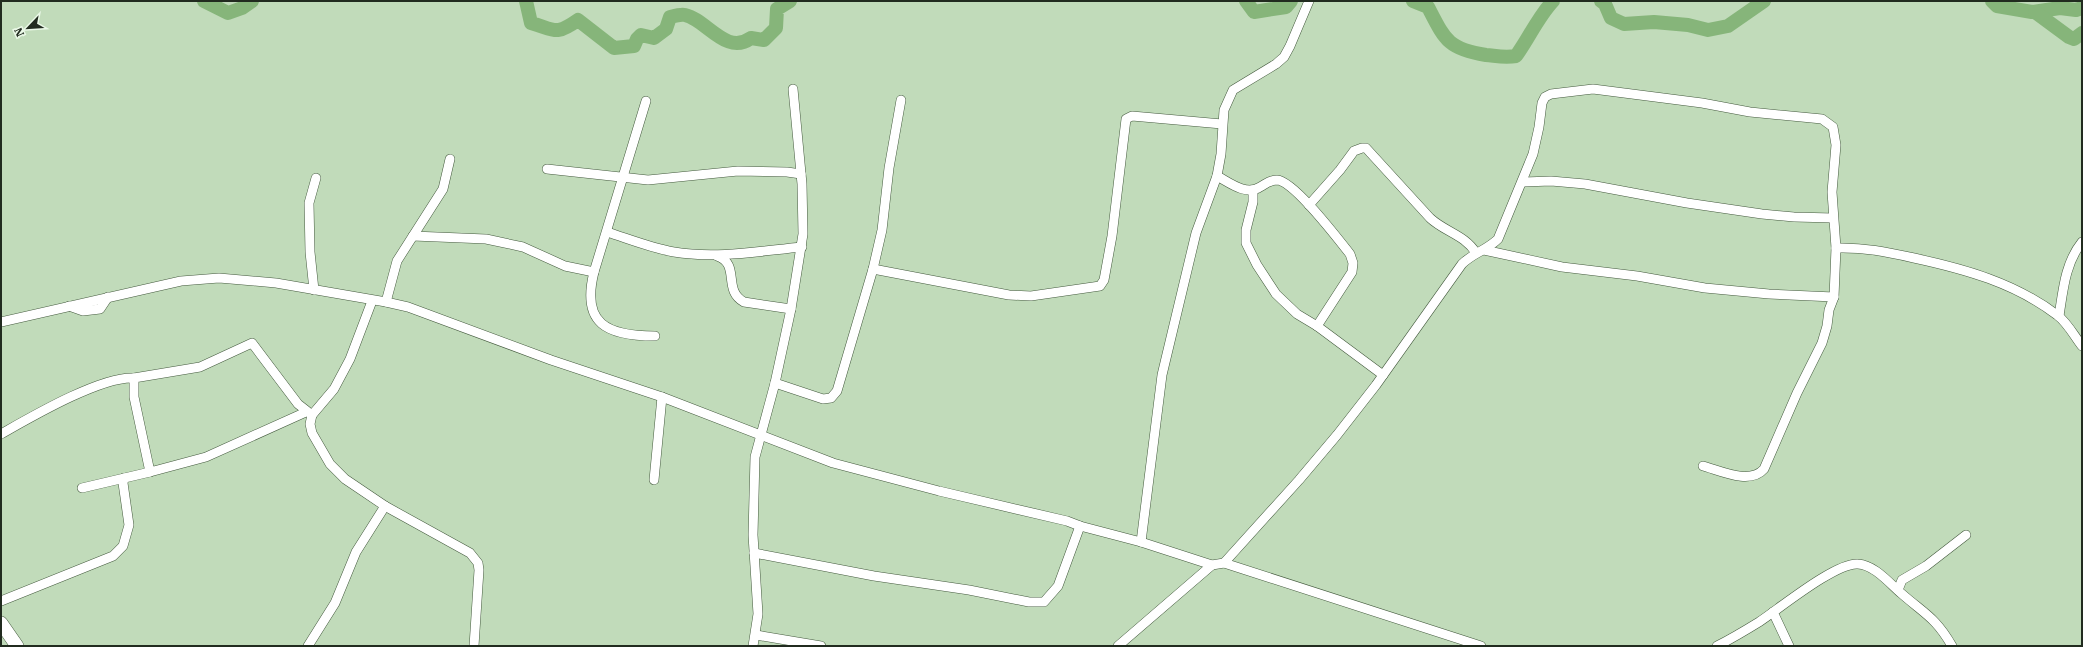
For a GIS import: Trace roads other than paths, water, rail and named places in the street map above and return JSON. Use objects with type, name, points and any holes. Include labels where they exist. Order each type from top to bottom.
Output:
[{"type":"street","points":[[1142,542],[1162,374],[1196,233],[1218,176],[1221,154],[1222,124],[1227,99],[1233,90],[1276,64],[1284,57],[1309,1]]},
{"type":"street","points":[[753,646],[756,635],[758,614],[754,553],[755,457],[775,383],[791,309],[802,247],[804,221],[793,89]]},
{"type":"street","points":[[1224,563],[1299,480],[1383,375],[1459,268],[1468,258],[1495,242],[1502,231],[1523,182],[1536,140],[1542,103],[1545,97],[1551,94],[1594,89],[1702,102],[1750,112],[1822,119],[1833,127],[1836,145],[1832,192],[1836,248],[1834,297],[1829,310],[1827,326],[1822,343],[1797,393],[1764,469],[1754,477],[1745,477],[1703,466]]},
{"type":"street","points":[[775,383],[823,399],[827,399],[835,395],[873,269],[882,230],[889,168],[901,100]]},
{"type":"street","points":[[646,101],[594,272],[590,293],[594,317],[600,323],[623,332],[655,336]]},
{"type":"street","points":[[873,269],[1009,295],[1031,296],[1100,286],[1104,280],[1112,236],[1126,119],[1132,116],[1222,124]]},
{"type":"street","points":[[1309,205],[1340,170],[1354,151],[1366,148],[1437,225],[1465,240],[1480,251],[1562,267],[1637,276],[1705,288],[1782,295],[1834,297]]},
{"type":"street","points":[[386,302],[397,260],[443,189],[450,159]]},
{"type":"street","points":[[547,169],[648,180],[738,171],[787,172],[801,174]]},
{"type":"street","points":[[1218,176],[1241,189],[1253,190],[1268,182],[1277,180],[1287,184],[1309,205],[1350,254],[1353,263],[1352,272],[1317,326]]},
{"type":"street","points":[[314,290],[310,252],[309,203],[316,178]]},
{"type":"street","points":[[1523,182],[1552,181],[1592,185],[1687,203],[1762,214],[1833,218]]},
{"type":"street","points":[[1253,190],[1253,202],[1245,236],[1249,250],[1276,294],[1297,314],[1317,326],[1383,375]]},
{"type":"street","points":[[607,232],[674,252],[714,255],[802,247]]},
{"type":"street","points":[[413,236],[486,239],[523,248],[565,266],[594,272]]},
{"type":"street","points":[[2058,316],[2067,271],[2077,248],[2082,242]]},
{"type":"street","points":[[1836,248],[1865,248],[1959,268],[2000,282],[2058,316],[2082,346]]},
{"type":"street","points":[[714,255],[725,258],[729,263],[734,292],[738,298],[754,304],[791,309]]},
{"type":"street","points":[[1,322],[69,306],[83,311],[100,309],[108,297],[181,281],[219,278],[251,280],[372,301],[386,302],[408,307],[551,360],[662,397],[852,469],[1067,521],[1080,526],[1142,542],[1212,565],[1224,563],[1481,646]]},
{"type":"street","points":[[82,488],[206,457],[309,413],[334,390],[350,359],[372,301]]},
{"type":"street","points":[[1,434],[65,400],[102,384],[126,377],[134,378],[200,367],[252,343],[298,404],[309,413],[312,433],[330,464],[345,479],[385,506],[460,546],[476,559],[479,570],[474,646]]},
{"type":"street","points":[[134,378],[134,397],[150,472]]},
{"type":"street","points":[[654,480],[662,397]]},
{"type":"street","points":[[1,601],[113,556],[123,546],[128,525],[123,484],[124,478]]},
{"type":"street","points":[[308,646],[335,603],[353,558],[385,506]]},
{"type":"street","points":[[754,553],[874,576],[969,590],[1029,602],[1044,602],[1058,586],[1080,526]]},
{"type":"street","points":[[1898,590],[1902,580],[1926,566],[1966,535]]},
{"type":"street","points":[[1717,646],[1773,612],[1800,592],[1849,565],[1858,564],[1867,566],[1876,572],[1932,617],[1952,646]]},
{"type":"street","points":[[1118,646],[1212,565]]},
{"type":"street","points":[[1773,612],[1790,646]]},
{"type":"street","points":[[1,623],[17,646]]},
{"type":"street","points":[[756,635],[821,646]]},
{"type":"waterway","points":[[204,1],[228,13],[242,8],[252,1]]},
{"type":"waterway","points":[[526,1],[531,23],[560,30],[578,20],[614,48],[634,46],[637,39],[641,35],[654,38],[666,29],[670,17],[682,15],[693,18],[717,35],[733,43],[742,42],[751,38],[764,40],[776,28],[777,9],[790,1]]},
{"type":"waterway","points":[[1246,1],[1254,12],[1286,7],[1291,1]]},
{"type":"waterway","points":[[1413,1],[1428,7],[1439,28],[1455,46],[1473,53],[1501,57],[1516,56],[1553,1]]},
{"type":"waterway","points":[[1601,1],[1605,4],[1611,18],[1624,24],[1654,22],[1688,25],[1708,30],[1728,26],[1764,1]]},
{"type":"waterway","points":[[1992,1],[1997,6],[2032,12],[2060,8],[2076,10],[2082,8]]},
{"type":"waterway","points":[[2035,12],[2069,37],[2074,39],[2082,33]]}]
